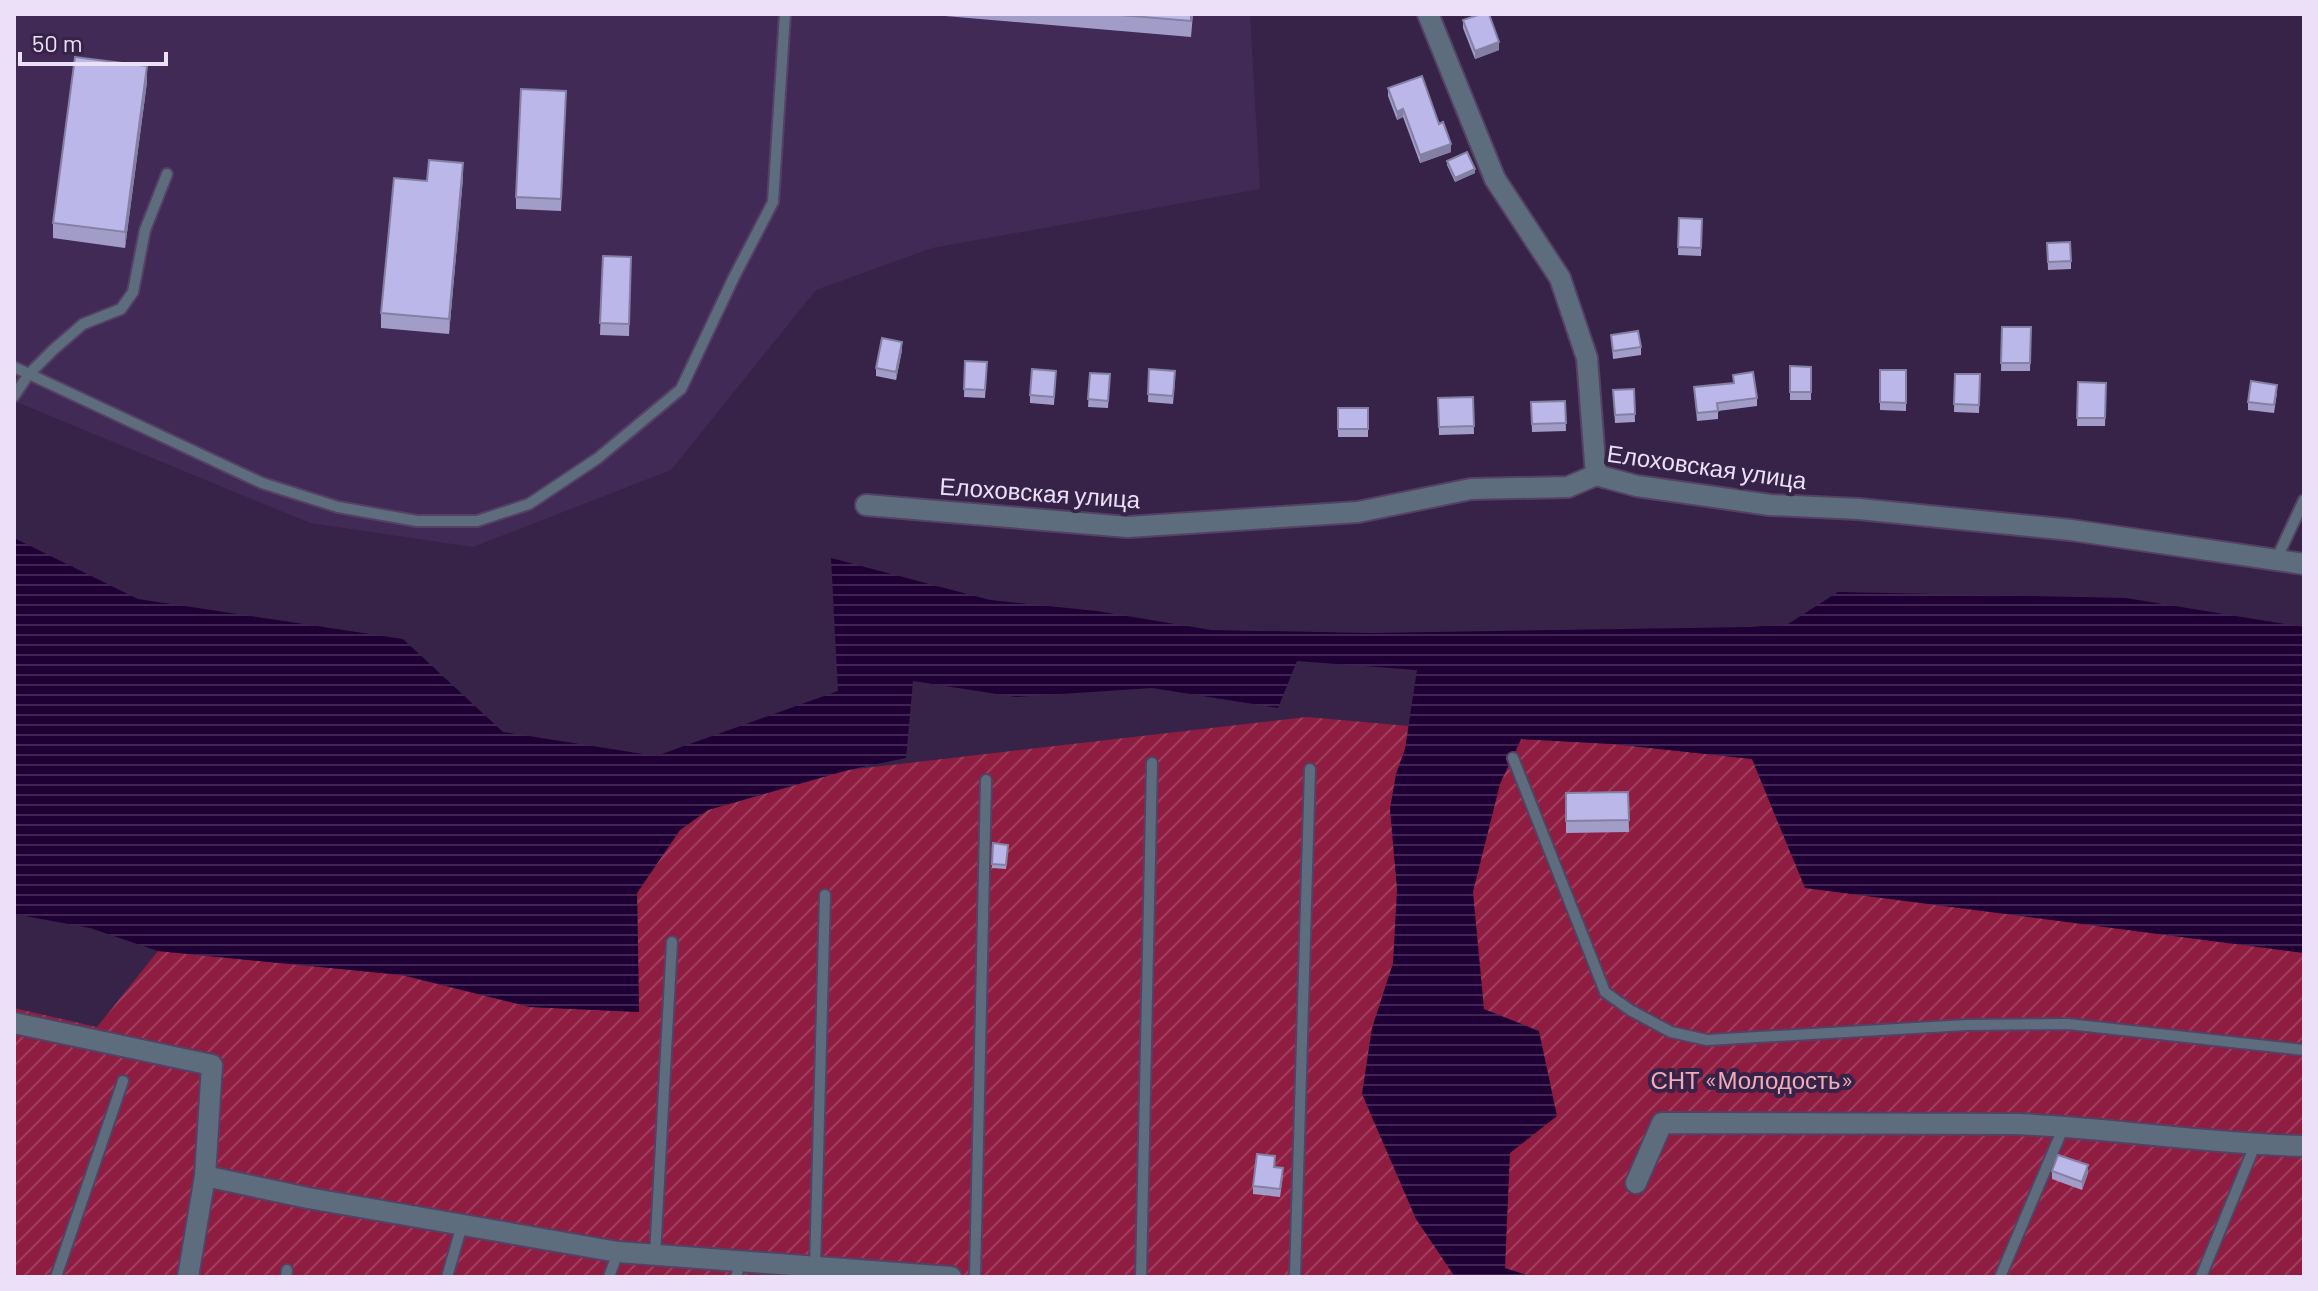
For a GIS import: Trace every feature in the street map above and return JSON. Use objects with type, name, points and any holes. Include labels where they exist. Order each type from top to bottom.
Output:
[{"type":"street","points":[[1428,14],[1495,179],[1560,278],[1587,358],[1596,475]]},
{"type":"street","name":"Елоховская улица","points":[[866,505],[1128,527],[1358,512],[1471,489],[1568,487],[1596,475],[1637,486],[1770,505],[1859,509],[2071,530],[2304,564]]},
{"type":"street","points":[[14,1023],[212,1065],[205,1176],[188,1277]]},
{"type":"street","points":[[1636,1183],[1662,1123],[2064,1126],[2255,1145],[2304,1146]]},
{"type":"street","points":[[205,1176],[462,1225],[739,1269],[815,1267],[868,1274],[951,1277]]},
{"type":"lane","points":[[14,367],[262,483],[338,507],[417,521],[477,521],[529,504],[598,458],[681,389],[773,202],[785,14]]},
{"type":"lane","points":[[14,396],[29,374],[83,324],[121,309],[133,292],[145,230],[167,174]]},
{"type":"lane","points":[[2276,560],[2304,500]]},
{"type":"lane","points":[[1513,758],[1605,992],[1630,1010],[1671,1032],[1707,1040],[1966,1025],[2068,1024],[2304,1050]]},
{"type":"lane","points":[[1141,1277],[1152,763]]},
{"type":"lane","points":[[1295,1277],[1310,769]]},
{"type":"lane","points":[[975,1277],[986,780]]},
{"type":"lane","points":[[815,1267],[825,895]]},
{"type":"lane","points":[[655,1255],[672,942]]},
{"type":"lane","points":[[56,1277],[123,1081]]},
{"type":"lane","points":[[2000,1277],[2064,1126]]},
{"type":"lane","points":[[2201,1277],[2255,1145]]},
{"type":"lane","points":[[447,1277],[462,1225]]},
{"type":"lane","points":[[609,1277],[618,1252]]},
{"type":"shaded area","points":[[14,14],[1250,14],[1260,189],[932,248],[816,290],[671,470],[473,547],[310,523],[14,401]]},
{"type":"shaded area","points":[[14,538],[138,599],[403,639],[503,732],[656,756],[838,691],[831,558],[990,600],[1097,611],[1211,630],[1370,633],[1750,627],[1788,624],[1838,592],[2126,598],[2304,627],[2304,953],[1805,888],[1752,759],[1613,744],[1521,739],[1500,784],[1473,892],[1484,1009],[1539,1031],[1557,1116],[1510,1153],[1505,1268],[1533,1277],[1455,1277],[1416,1219],[1362,1094],[1372,1028],[1393,963],[1397,889],[1390,809],[1396,774],[1405,749],[1417,670],[1297,661],[1278,708],[1152,688],[1016,697],[913,681],[906,758],[848,770],[708,810],[680,830],[637,893],[639,1012],[530,1007],[402,975],[158,951],[90,928],[14,914]]},
{"type":"green space","name":"СНТ «Молодость»","points":[[1307,717],[1431,728],[1514,756],[1521,739],[1613,744],[1752,759],[1791,854],[2304,917],[2304,1277],[14,1277],[14,1008],[97,1027],[158,951],[402,975],[530,1007],[639,1012],[637,893],[680,830],[708,810],[848,770]]},
{"type":"building","points":[[1108,14],[1191,14],[1191,21]]},
{"type":"building","points":[[1489,14],[1499,42],[1475,51],[1463,20]]},
{"type":"building","points":[[75,57],[147,66],[125,232],[53,223]]},
{"type":"building","points":[[1422,76],[1439,124],[1443,122],[1451,144],[1420,155],[1403,109],[1397,112],[1388,88]]},
{"type":"building","points":[[521,89],[566,91],[561,199],[516,197]]},
{"type":"building","points":[[1467,152],[1475,169],[1455,178],[1447,161]]},
{"type":"building","points":[[429,160],[463,163],[449,319],[381,313],[394,178],[427,181]]},
{"type":"building","points":[[1679,218],[1702,219],[1701,248],[1678,247]]},
{"type":"building","points":[[2070,242],[2071,261],[2048,262],[2047,243]]},
{"type":"building","points":[[603,256],[631,257],[629,324],[600,323]]},
{"type":"building","points":[[2002,327],[2031,327],[2030,363],[2001,363]]},
{"type":"building","points":[[1638,331],[1641,347],[1613,351],[1611,335]]},
{"type":"building","points":[[882,338],[902,342],[896,372],[876,368]]},
{"type":"building","points":[[965,361],[987,362],[985,390],[964,389]]},
{"type":"building","points":[[1790,366],[1811,367],[1811,392],[1790,392]]},
{"type":"building","points":[[1032,369],[1056,371],[1054,397],[1030,395]]},
{"type":"building","points":[[1149,369],[1175,371],[1173,396],[1148,394]]},
{"type":"building","points":[[1880,370],[1906,370],[1906,403],[1880,402]]},
{"type":"building","points":[[1753,372],[1757,398],[1717,403],[1718,411],[1697,413],[1694,387],[1734,383],[1733,375]]},
{"type":"building","points":[[1090,373],[1110,374],[1108,401],[1088,399]]},
{"type":"building","points":[[1955,374],[1980,374],[1979,405],[1954,404]]},
{"type":"building","points":[[2251,381],[2277,385],[2274,405],[2248,402]]},
{"type":"building","points":[[2078,382],[2106,383],[2105,418],[2077,418]]},
{"type":"building","points":[[1634,389],[1635,414],[1615,415],[1613,390]]},
{"type":"building","points":[[1473,397],[1474,426],[1439,427],[1438,398]]},
{"type":"building","points":[[1565,401],[1566,423],[1532,424],[1531,402]]},
{"type":"building","points":[[1338,408],[1368,408],[1368,429],[1338,429]]},
{"type":"building","points":[[1628,792],[1629,820],[1566,821],[1566,793]]},
{"type":"building","points":[[993,843],[1008,845],[1006,865],[992,864]]},
{"type":"building","points":[[1257,1154],[1275,1156],[1274,1167],[1283,1168],[1280,1189],[1253,1186]]},
{"type":"building","points":[[2058,1155],[2088,1165],[2082,1182],[2052,1171]]}]
